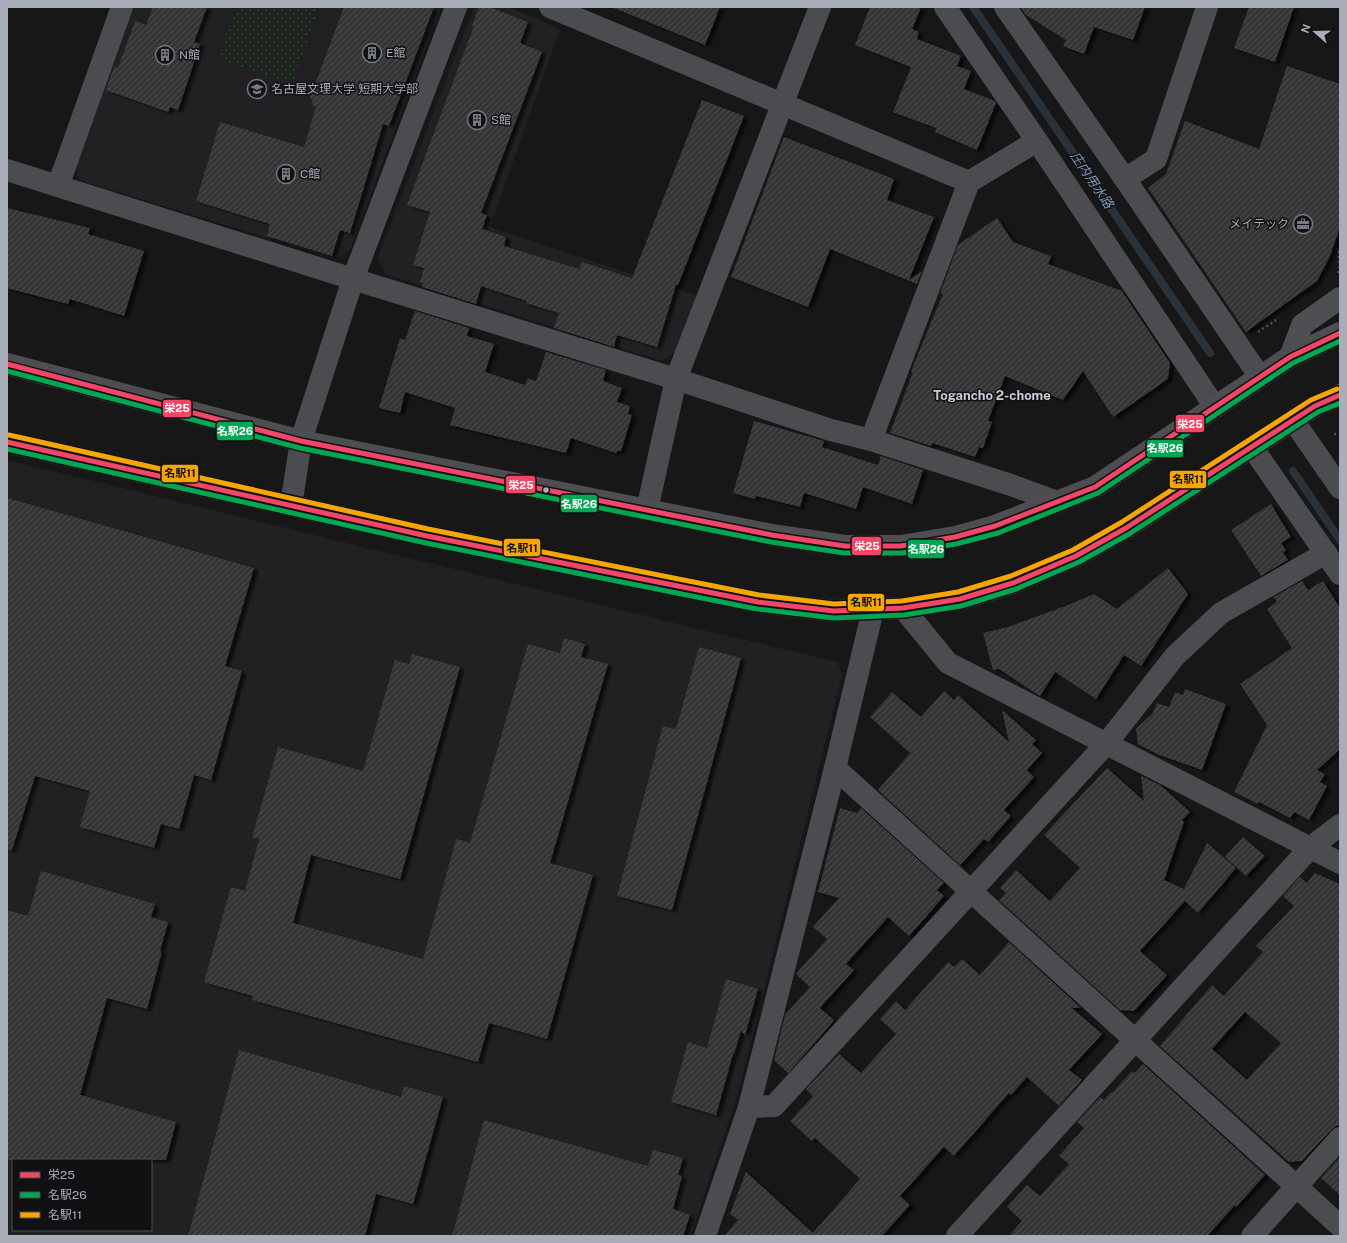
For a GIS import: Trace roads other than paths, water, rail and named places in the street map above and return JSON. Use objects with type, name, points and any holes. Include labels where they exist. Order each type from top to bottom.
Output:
[{"type":"highway","points":[[7,364],[301,441],[772,535],[845,546],[901,546],[955,538],[995,526],[1095,487],[1290,357],[1340,334]]},
{"type":"highway","points":[[7,442],[427,536],[758,602],[834,611],[873,610],[903,608],[960,599],[1013,583],[1076,556],[1126,528],[1315,406],[1340,395]]},
{"type":"main road","points":[[1290,357],[1302,325],[1340,298]]},
{"type":"main road","points":[[1315,406],[1340,386]]},
{"type":"street","points":[[58,186],[122,7]]},
{"type":"street","points":[[291,506],[301,441],[353,279],[456,7]]},
{"type":"street","points":[[550,7],[969,182]]},
{"type":"street","points":[[647,510],[676,379],[820,7]]},
{"type":"street","points":[[945,7],[1037,141],[1215,407]]},
{"type":"street","points":[[1005,7],[1125,179],[1260,377]]},
{"type":"street","points":[[1125,179],[1156,159],[1207,7]]},
{"type":"street","points":[[871,440],[969,182],[1037,141]]},
{"type":"street","points":[[7,170],[676,379],[831,430],[871,440],[1014,486],[1057,502]]},
{"type":"street","points":[[1293,420],[1340,488]]},
{"type":"street","points":[[1252,446],[1340,574]]},
{"type":"street","points":[[749,1107],[774,1106],[1106,744],[1175,656],[1221,613],[1326,553]]},
{"type":"street","points":[[903,608],[948,663],[1340,863]]},
{"type":"street","points":[[705,1236],[749,1107],[835,768],[873,610]]},
{"type":"street","points":[[835,768],[1340,1226]]},
{"type":"street","points":[[957,1236],[1310,848],[1340,825]]},
{"type":"street","points":[[1252,1236],[1340,1138]]},
{"type":"waterway","name":"庄内用水路","points":[[973,7],[1210,353]]},
{"type":"waterway","name":"庄内用水路","points":[[1293,471],[1340,540]]},
{"type":"place","name":"E館","points":[[372,53]]},
{"type":"place","name":"N館","points":[[165,55]]},
{"type":"place","name":"名古屋文理大学 短期大学部","points":[[257,89]]},
{"type":"place","name":"S館","points":[[477,120]]},
{"type":"place","name":"C館","points":[[286,174]]},
{"type":"place","name":"メイテック","points":[[1303,224]]},
{"type":"district","name":"Togancho 2-chome","points":[[992,395]]}]
